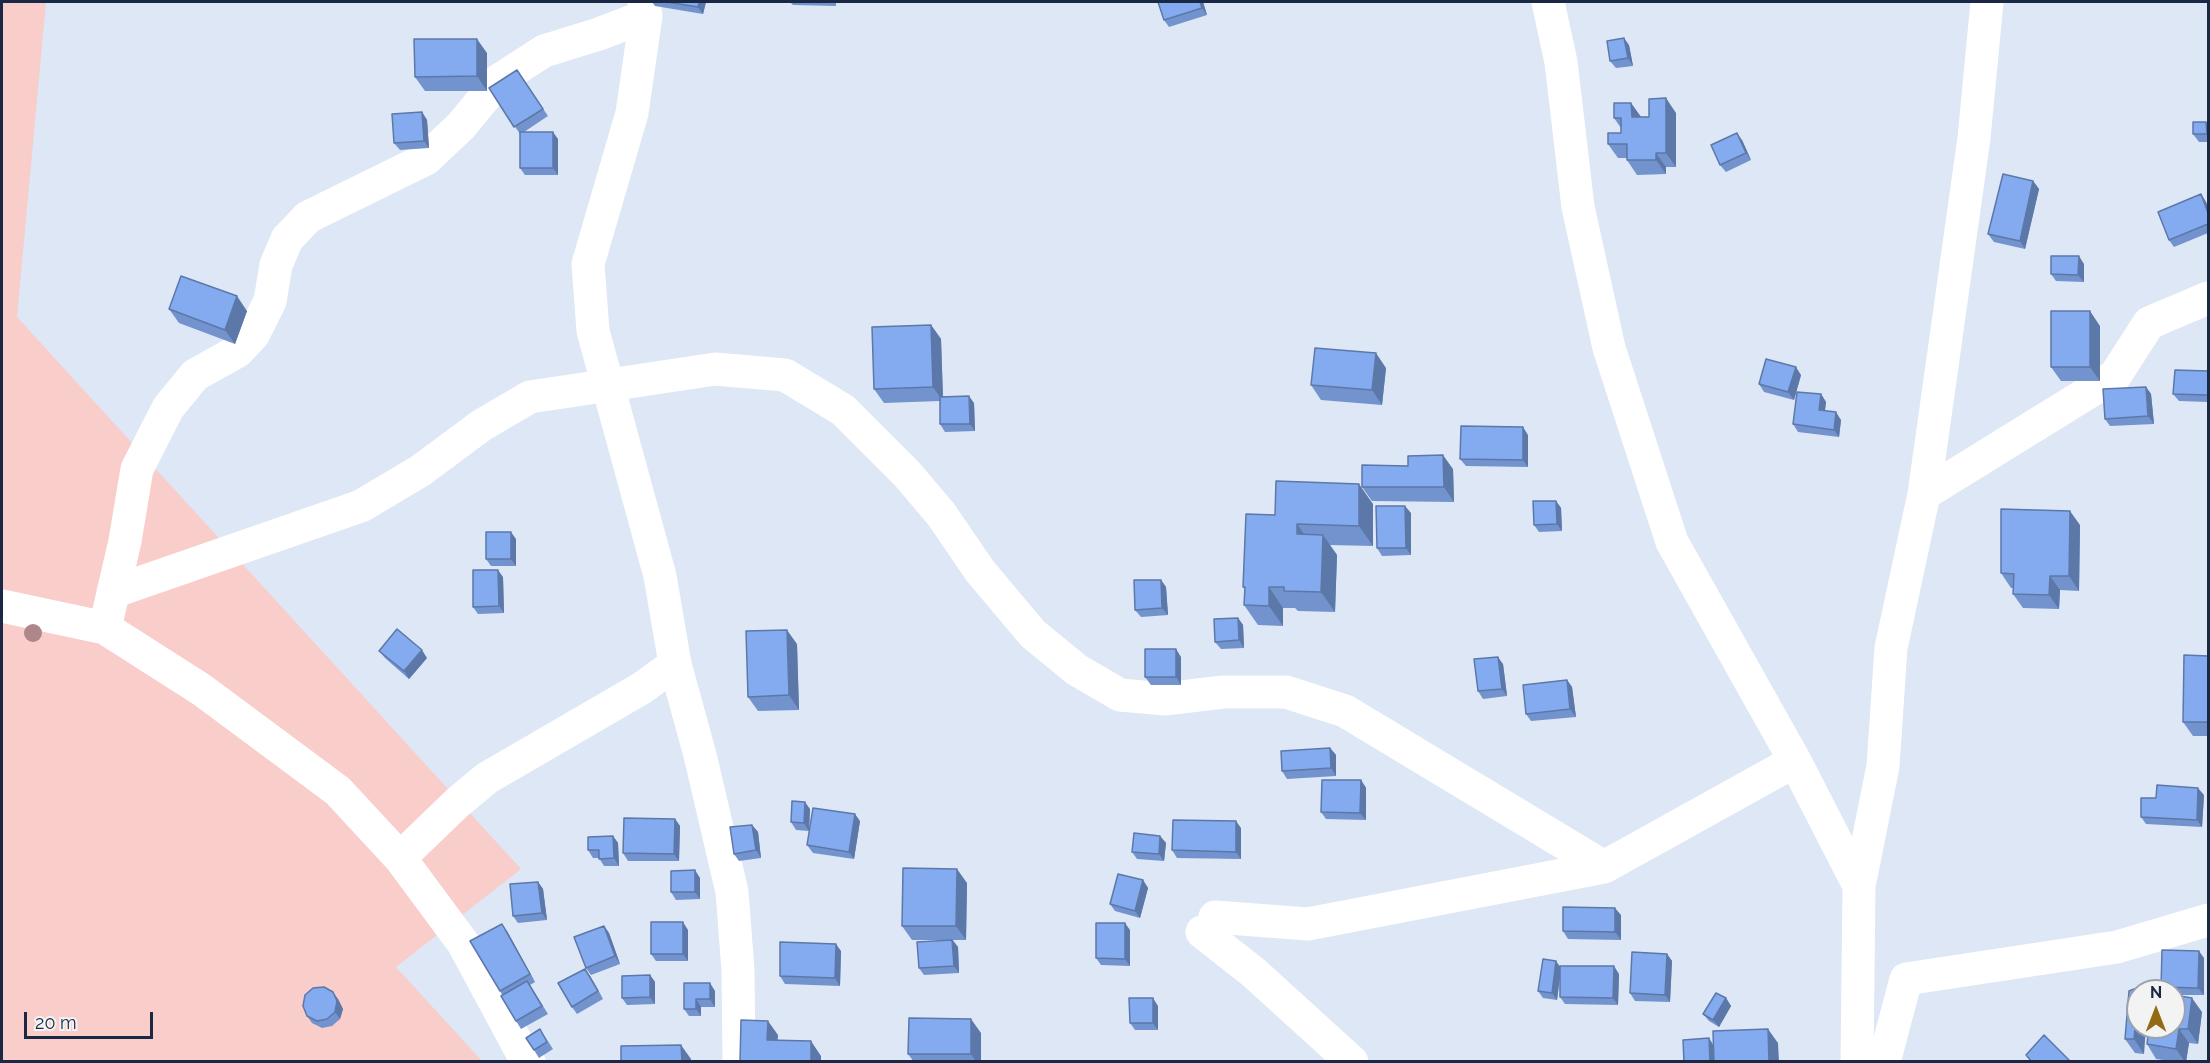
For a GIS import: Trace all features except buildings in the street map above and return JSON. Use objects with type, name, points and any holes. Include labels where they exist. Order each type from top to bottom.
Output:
[{"type":"street","points":[[1548,2],[1561,62],[1578,207],[1609,348],[1672,542],[1795,761],[1858,886]]},
{"type":"street","points":[[1857,1062],[1858,886],[1883,766],[1891,648],[1924,494],[1974,138],[1987,2]]},
{"type":"street","points":[[645,9],[632,113],[588,264],[592,331],[660,576],[675,664],[700,755],[732,892],[738,970],[739,1062]]},
{"type":"street","points":[[105,628],[125,541],[137,469],[168,408],[195,375],[238,351],[253,335],[270,301],[276,265],[287,239],[308,217],[426,159],[461,126],[499,80],[544,51],[599,34],[645,9]]},
{"type":"street","points":[[1924,494],[2115,376],[2149,323],[2208,298]]},
{"type":"street","points":[[113,592],[361,506],[420,471],[482,425],[530,397],[716,369],[785,375],[843,410],[907,474],[941,514],[980,571],[1033,634],[1077,670],[1120,694],[1165,699],[1223,692],[1286,692],[1345,711],[1604,867]]},
{"type":"street","points":[[2,606],[105,628],[202,690],[338,791],[400,858],[462,943],[529,1062]]},
{"type":"street","points":[[400,858],[457,803],[487,778],[642,688],[675,664]]},
{"type":"street","points":[[1352,1062],[1253,972],[1208,925],[1308,924],[1604,867],[1795,761]]},
{"type":"street","points":[[1884,1062],[1906,980],[2117,947],[2208,920]]},
{"type":"shaded area","points":[[2,2],[46,2],[17,317],[521,869],[396,967],[482,1061],[2,1062]]}]
